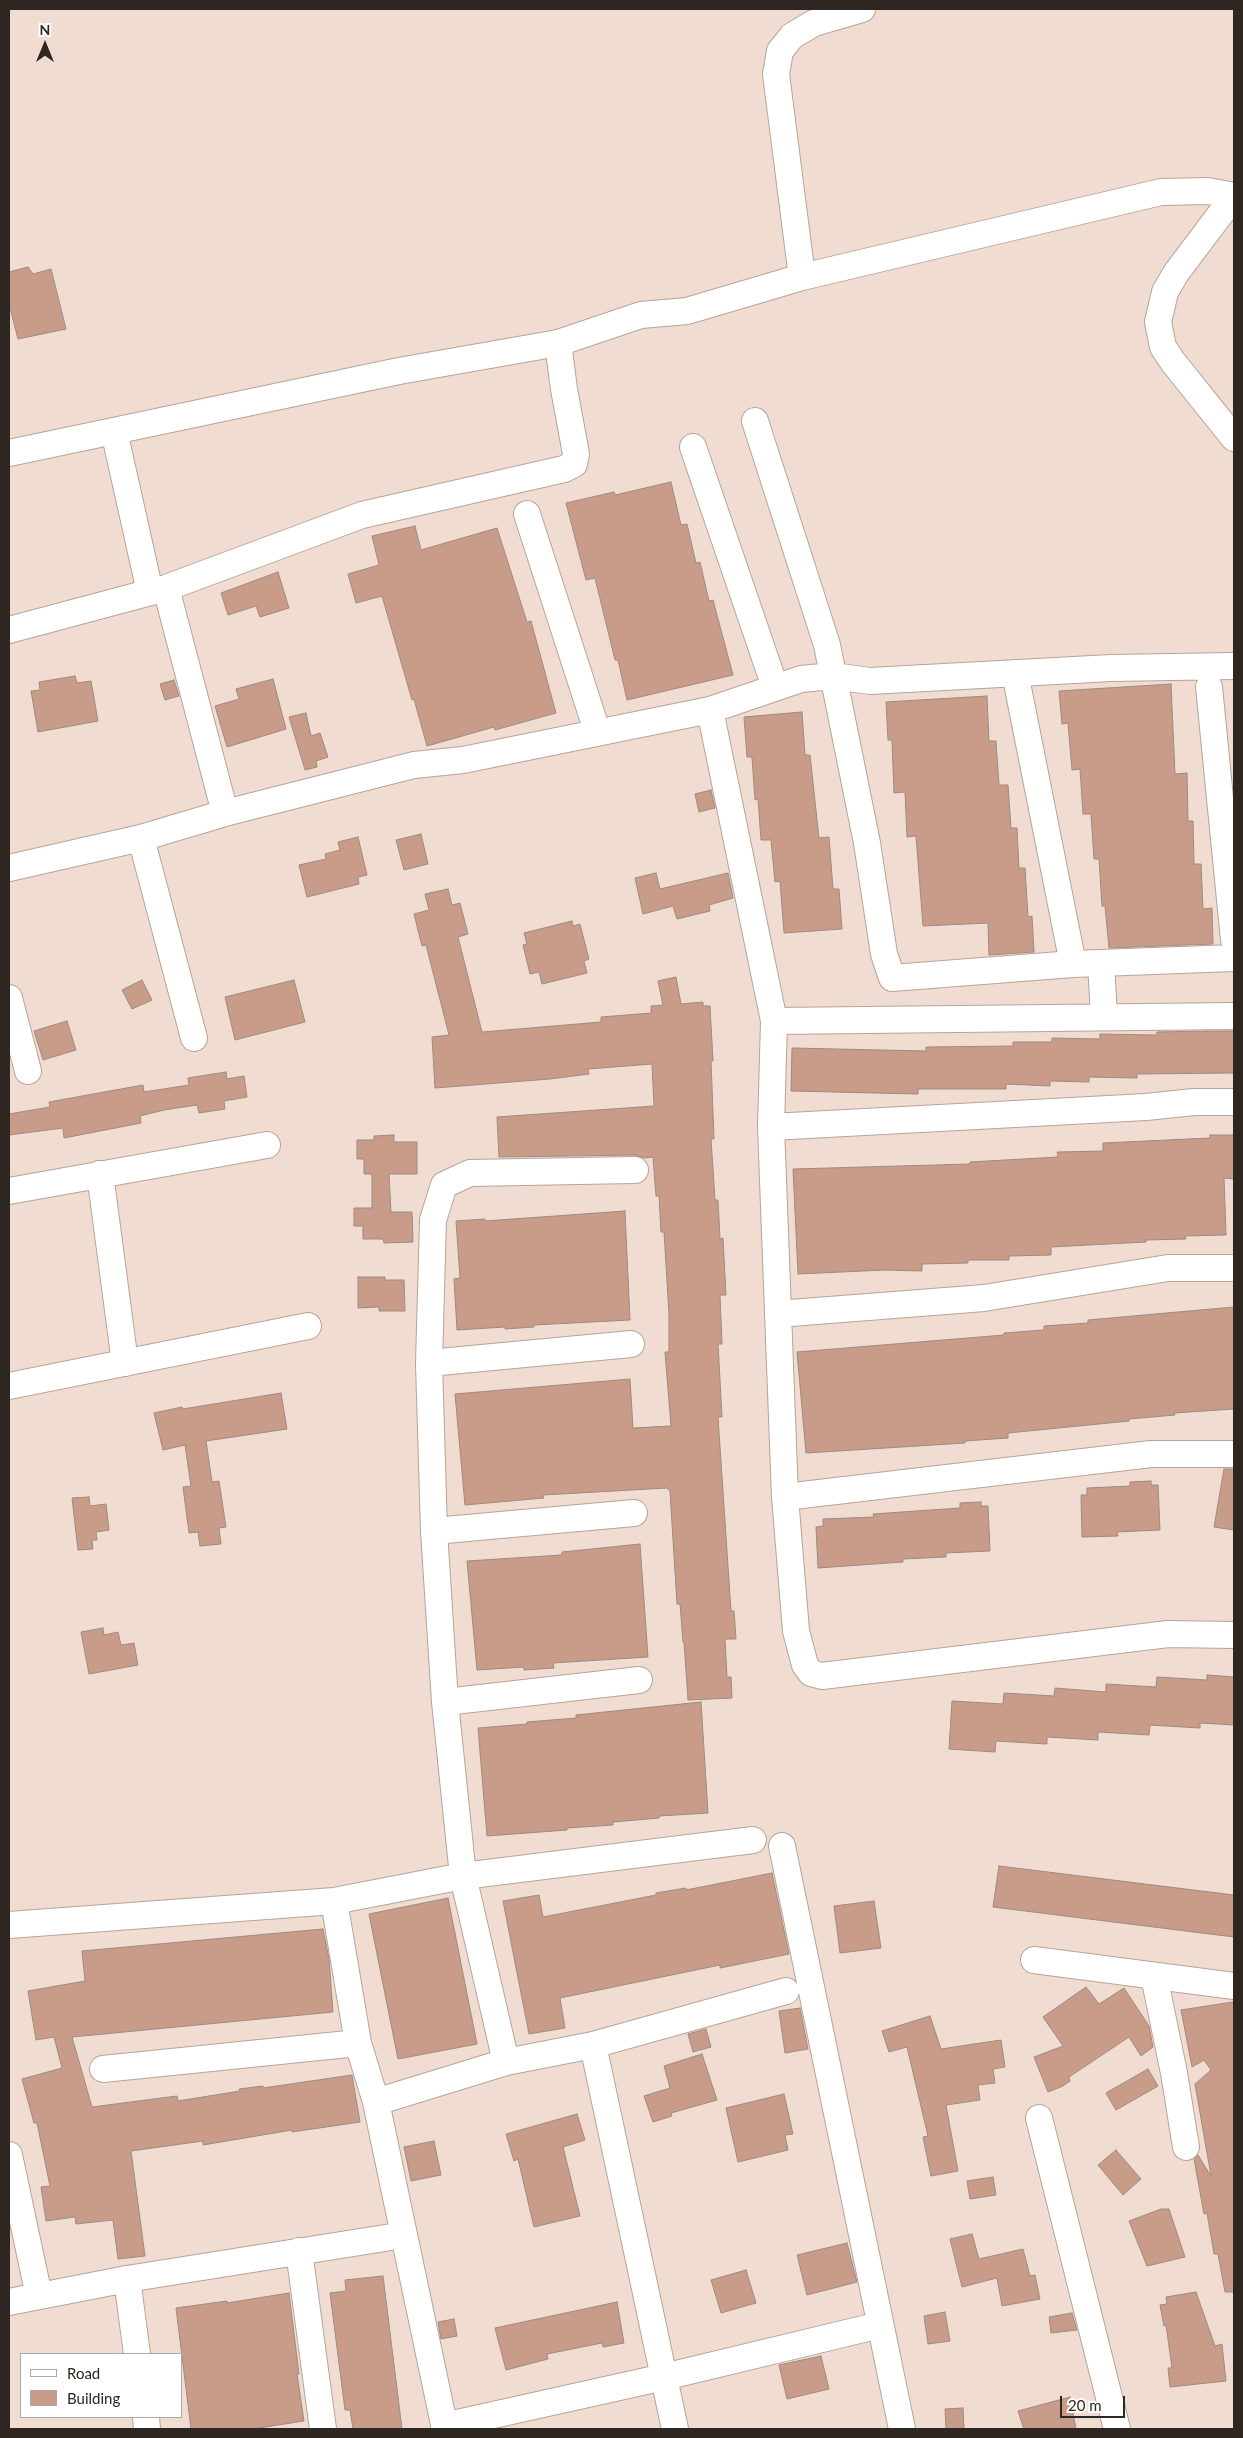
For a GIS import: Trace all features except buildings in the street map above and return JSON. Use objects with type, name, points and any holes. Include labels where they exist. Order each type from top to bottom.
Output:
[{"type":"street","points":[[802,277],[776,74],[780,51],[792,36],[814,23],[862,9]]},
{"type":"street","points":[[9,453],[398,371],[558,342],[641,316],[687,311],[802,277],[1161,192],[1208,190],[1234,196],[1176,273],[1165,292],[1158,322],[1163,346],[1173,362],[1234,438]]},
{"type":"street","points":[[9,630],[158,590],[362,515],[564,469],[574,464],[576,454],[564,389],[558,342]]},
{"type":"street","points":[[755,421],[828,645],[866,843],[884,954],[892,978],[1073,964],[1234,958]]},
{"type":"street","points":[[114,431],[158,590],[225,813]]},
{"type":"street","points":[[693,447],[775,687]]},
{"type":"street","points":[[527,514],[597,731]]},
{"type":"street","points":[[9,868],[141,838],[225,813],[414,765],[463,760],[557,742],[597,731],[710,710],[801,679],[833,676],[870,680],[1111,668],[1234,666]]},
{"type":"street","points":[[1015,673],[1073,964]]},
{"type":"street","points":[[1209,687],[1234,940]]},
{"type":"street","points":[[710,710],[774,1021],[771,1127],[786,1497],[796,1631],[800,1653],[805,1665],[811,1673],[822,1676],[1168,1634],[1234,1636]]},
{"type":"street","points":[[141,838],[194,1038]]},
{"type":"street","points":[[1101,963],[1104,1017]]},
{"type":"street","points":[[9,998],[28,1071]]},
{"type":"street","points":[[774,1021],[1234,1016]]},
{"type":"street","points":[[771,1127],[1146,1107],[1194,1102],[1234,1102]]},
{"type":"street","points":[[9,1191],[267,1145]]},
{"type":"street","points":[[506,2062],[463,1876],[445,1702],[434,1530],[429,1363],[432,1220],[444,1185],[470,1173],[635,1170]]},
{"type":"street","points":[[100,1174],[126,1363]]},
{"type":"street","points":[[778,1314],[984,1298],[1168,1268],[1234,1268]]},
{"type":"street","points":[[9,1386],[308,1326]]},
{"type":"street","points":[[429,1363],[631,1344]]},
{"type":"street","points":[[786,1497],[1152,1454],[1180,1452],[1234,1454]]},
{"type":"street","points":[[434,1530],[634,1513]]},
{"type":"street","points":[[445,1702],[639,1680]]},
{"type":"street","points":[[9,1925],[334,1901],[463,1876],[753,1840]]},
{"type":"street","points":[[782,1846],[902,2429]]},
{"type":"street","points":[[334,1901],[358,2043],[376,2102],[444,2427],[664,2377],[880,2324]]},
{"type":"street","points":[[1034,1960],[1234,1986]]},
{"type":"street","points":[[1154,1976],[1174,2072],[1186,2147]]},
{"type":"street","points":[[376,2102],[506,2062],[593,2045],[786,1991]]},
{"type":"street","points":[[103,2069],[358,2043]]},
{"type":"street","points":[[593,2045],[675,2429]]},
{"type":"street","points":[[1039,2118],[1117,2429]]},
{"type":"street","points":[[9,2155],[39,2296]]},
{"type":"street","points":[[9,2302],[126,2279],[404,2235]]},
{"type":"street","points":[[299,2251],[323,2429]]},
{"type":"street","points":[[126,2279],[137,2353]]}]
